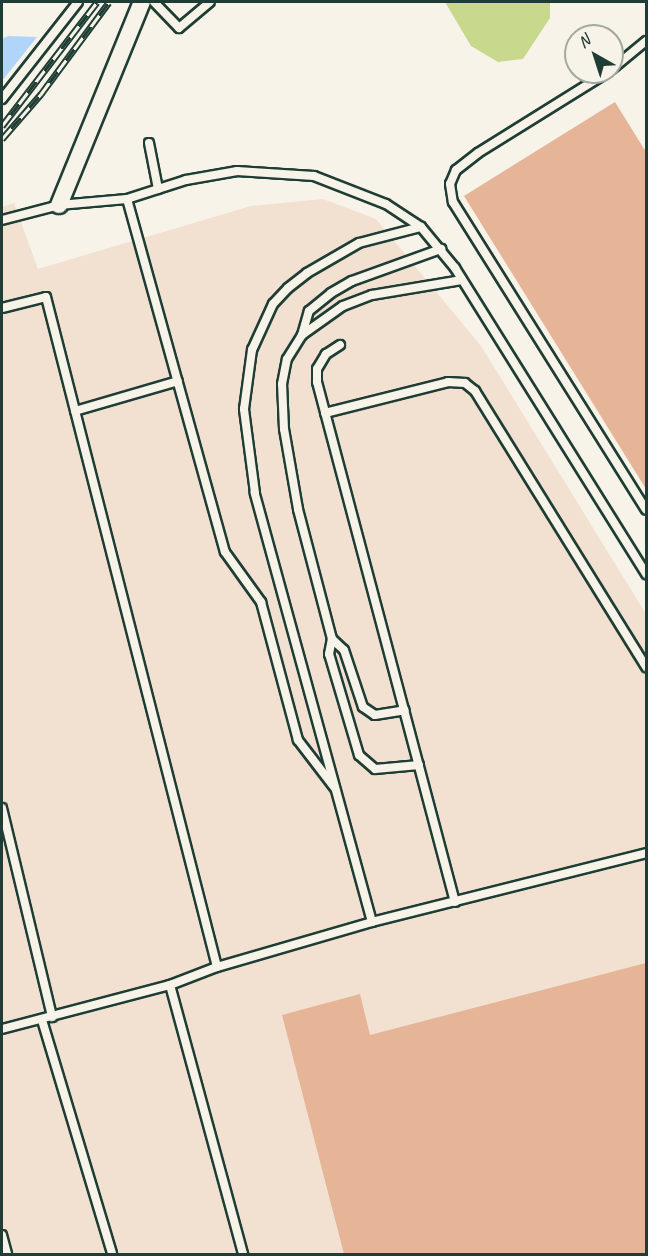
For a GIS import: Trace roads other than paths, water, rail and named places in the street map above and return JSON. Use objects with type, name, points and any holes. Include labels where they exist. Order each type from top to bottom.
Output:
[{"type":"street","points":[[59,205],[142,2]]},
{"type":"lane","points":[[2,99],[78,2]]},
{"type":"lane","points":[[154,2],[179,28],[210,2]]},
{"type":"lane","points":[[624,59],[646,41]]},
{"type":"lane","points":[[589,84],[478,153],[456,170],[450,184],[453,202],[646,510]]},
{"type":"lane","points":[[149,143],[158,189]]},
{"type":"lane","points":[[2,220],[59,205],[127,199],[158,189],[237,171],[288,172],[363,192],[421,227],[441,249],[646,574]]},
{"type":"lane","points":[[127,199],[225,552],[261,602],[298,740],[337,790]]},
{"type":"lane","points":[[372,922],[255,493],[244,408],[252,350],[273,304],[307,273],[359,243],[421,227]]},
{"type":"lane","points":[[419,765],[375,769],[359,755],[329,654],[332,639],[298,508],[284,429],[282,384],[287,359],[302,335],[309,311],[331,293],[352,281],[441,249]]},
{"type":"lane","points":[[302,335],[356,300],[462,279]]},
{"type":"lane","points":[[2,308],[46,297],[217,967]]},
{"type":"lane","points":[[340,345],[326,354],[317,369],[325,413],[455,902]]},
{"type":"lane","points":[[75,411],[178,381]]},
{"type":"lane","points":[[325,413],[448,382],[465,383],[475,391],[646,667]]},
{"type":"lane","points":[[332,639],[344,650],[363,707],[375,715],[405,710]]},
{"type":"lane","points":[[2,808],[52,1017]]},
{"type":"lane","points":[[2,1029],[170,986],[217,967],[372,922],[646,853]]},
{"type":"lane","points":[[170,986],[243,1254]]},
{"type":"lane","points":[[42,1020],[112,1254]]},
{"type":"lane","points":[[2,1235],[7,1254]]},
{"type":"water","points":[[8,36],[37,37],[2,81],[2,39]]},
{"type":"railway","points":[[2,126],[97,2]]},
{"type":"railway","points":[[2,139],[41,94],[109,2]]}]
